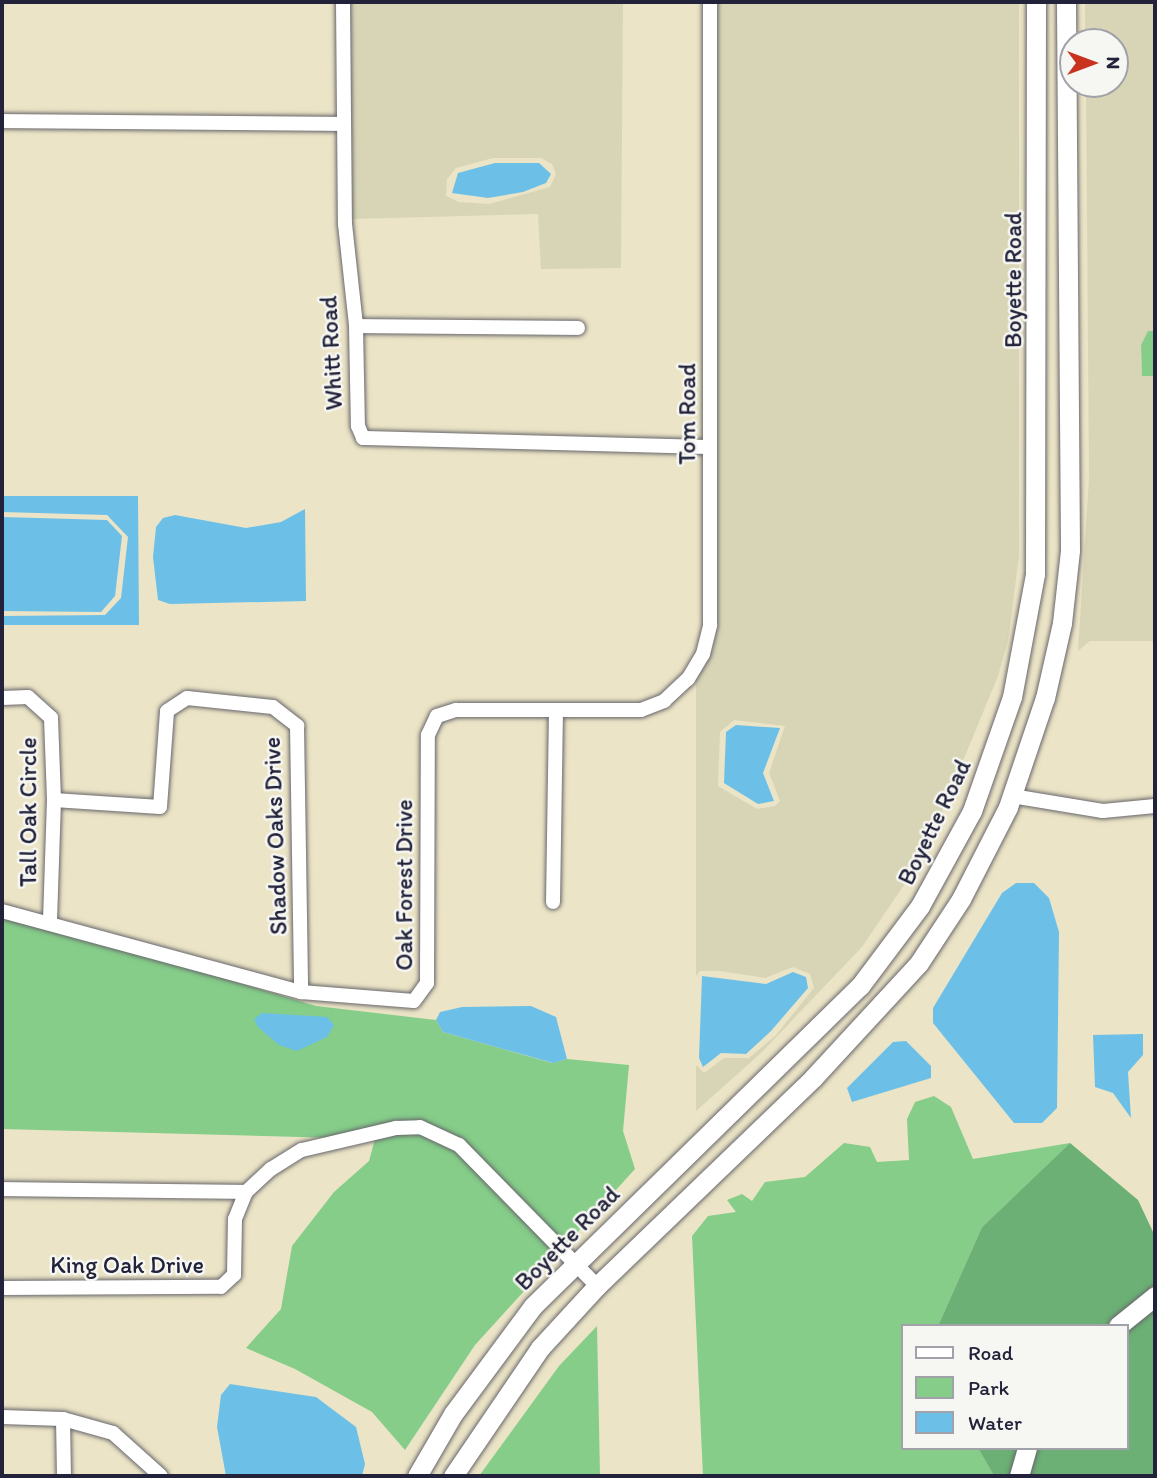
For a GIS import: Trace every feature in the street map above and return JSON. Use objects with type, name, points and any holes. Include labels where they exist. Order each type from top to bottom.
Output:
[{"type":"main road","name":"Boyette Road","points":[[417,1476],[499,1349],[575,1264],[860,986],[930,889],[987,774],[1022,657],[1038,540],[1036,2]]},
{"type":"main road","points":[[453,1476],[540,1348],[597,1286],[813,1078],[919,962],[961,900],[1012,796],[1035,733],[1056,655],[1070,550],[1066,2]]},
{"type":"main road","points":[[1123,1322],[1155,1296]]},
{"type":"main road","points":[[1019,1476],[1026,1450]]},
{"type":"street","name":"Whitt Road","points":[[343,2],[345,224],[356,326],[358,426],[368,440],[493,438],[710,447]]},
{"type":"street","name":"Tom Road","points":[[556,712],[649,708],[677,691],[695,670],[710,625],[710,2]]},
{"type":"street","points":[[2,121],[344,124]]},
{"type":"street","points":[[356,326],[578,328]]},
{"type":"street","name":"Tall Oak Circle","points":[[2,698],[28,697],[51,718],[54,800],[50,922]]},
{"type":"street","name":"Shadow Oaks Drive","points":[[54,800],[160,807],[167,711],[187,698],[274,707],[297,726],[301,992]]},
{"type":"street","name":"Oak Forest Drive","points":[[2,911],[301,992],[414,1001],[427,983],[428,735],[437,716],[456,710],[556,712]]},
{"type":"street","points":[[552,902],[556,712]]},
{"type":"street","points":[[1012,796],[1103,811],[1155,806]]},
{"type":"street","points":[[2,1189],[246,1192],[271,1169],[302,1150],[396,1128],[420,1127],[459,1145],[597,1286]]},
{"type":"street","name":"King Oak Drive","points":[[2,1288],[221,1287],[234,1275],[236,1219],[246,1192]]},
{"type":"street","points":[[2,1417],[63,1419],[113,1433],[161,1476]]},
{"type":"street","points":[[63,1419],[64,1476]]},
{"type":"shaded area","points":[[350,2],[623,2],[621,268],[541,269],[538,214],[352,219]],"holes":[[[493,158],[541,158],[552,164],[556,174],[550,187],[489,204],[459,202],[446,196],[447,179],[456,168]]]},
{"type":"shaded area","points":[[717,2],[1019,2],[1019,556],[1008,641],[998,676],[934,831],[908,879],[862,947],[760,1054],[696,1111],[696,1065],[704,1073],[724,1058],[749,1058],[776,1035],[814,988],[810,974],[793,967],[765,978],[720,971],[700,971],[696,976],[696,680],[713,649],[717,617]],"holes":[[[734,720],[785,726],[769,773],[780,801],[775,806],[757,809],[718,786],[720,732]]]},
{"type":"shaded area","points":[[1085,2],[1155,2],[1155,331],[1148,331],[1141,345],[1142,376],[1155,376],[1155,641],[1090,641],[1078,651],[1089,479],[1086,98],[1129,98],[1129,28],[1085,28]]},
{"type":"green space","points":[[1148,331],[1155,331],[1155,376],[1142,376],[1141,345]]},
{"type":"green space","points":[[2,912],[316,1006],[436,1020],[443,1032],[552,1063],[567,1059],[629,1065],[623,1131],[635,1169],[475,1345],[405,1450],[372,1412],[295,1369],[246,1348],[281,1309],[292,1246],[334,1192],[369,1161],[375,1139],[2,1129]]},
{"type":"green space","points":[[934,1096],[951,1107],[973,1159],[1070,1143],[982,1227],[939,1324],[902,1324],[902,1450],[979,1450],[994,1476],[703,1476],[692,1236],[708,1216],[736,1212],[727,1200],[742,1194],[752,1201],[765,1182],[805,1177],[844,1143],[870,1147],[877,1162],[909,1160],[907,1119],[915,1102]]},
{"type":"green space","points":[[1070,1143],[1138,1200],[1154,1234],[1155,1288],[1110,1324],[939,1324],[982,1227]]},
{"type":"green space","points":[[1155,1304],[1155,1476],[1026,1476],[1034,1450],[1129,1450],[1129,1325]]},
{"type":"green space","points":[[597,1326],[600,1476],[479,1476],[559,1366]]},
{"type":"green space","points":[[979,1450],[1019,1450],[1012,1476],[994,1476]]},
{"type":"water","points":[[495,163],[539,163],[551,174],[546,183],[523,192],[488,198],[452,193],[458,173]]},
{"type":"water","points":[[2,496],[138,496],[139,625],[2,625],[2,616],[105,615],[121,598],[128,537],[107,515],[2,512]]},
{"type":"water","points":[[305,509],[306,601],[170,604],[158,600],[153,557],[156,527],[163,518],[175,515],[246,528],[281,522]]},
{"type":"water","points":[[2,517],[107,520],[122,536],[115,596],[101,612],[2,611]]},
{"type":"water","points":[[736,725],[780,728],[763,773],[774,801],[758,804],[724,783],[726,732]]},
{"type":"water","points":[[1016,883],[1034,883],[1049,898],[1059,932],[1057,1108],[1042,1123],[1014,1123],[933,1023],[933,1008],[1002,893]]},
{"type":"water","points":[[793,972],[806,977],[808,988],[771,1031],[746,1054],[721,1053],[703,1067],[699,1058],[702,976],[766,984]]},
{"type":"water","points":[[531,1006],[556,1017],[567,1059],[553,1063],[443,1032],[436,1020],[440,1012],[462,1007]]},
{"type":"water","points":[[262,1013],[327,1017],[334,1025],[327,1037],[297,1051],[279,1045],[258,1027],[254,1019]]},
{"type":"water","points":[[1143,1034],[1143,1055],[1128,1072],[1131,1118],[1113,1093],[1095,1087],[1093,1035]]},
{"type":"water","points":[[906,1041],[931,1066],[931,1078],[852,1102],[847,1088],[893,1042]]},
{"type":"water","points":[[230,1384],[316,1397],[356,1427],[365,1464],[362,1476],[226,1476],[217,1427],[221,1395]]}]
